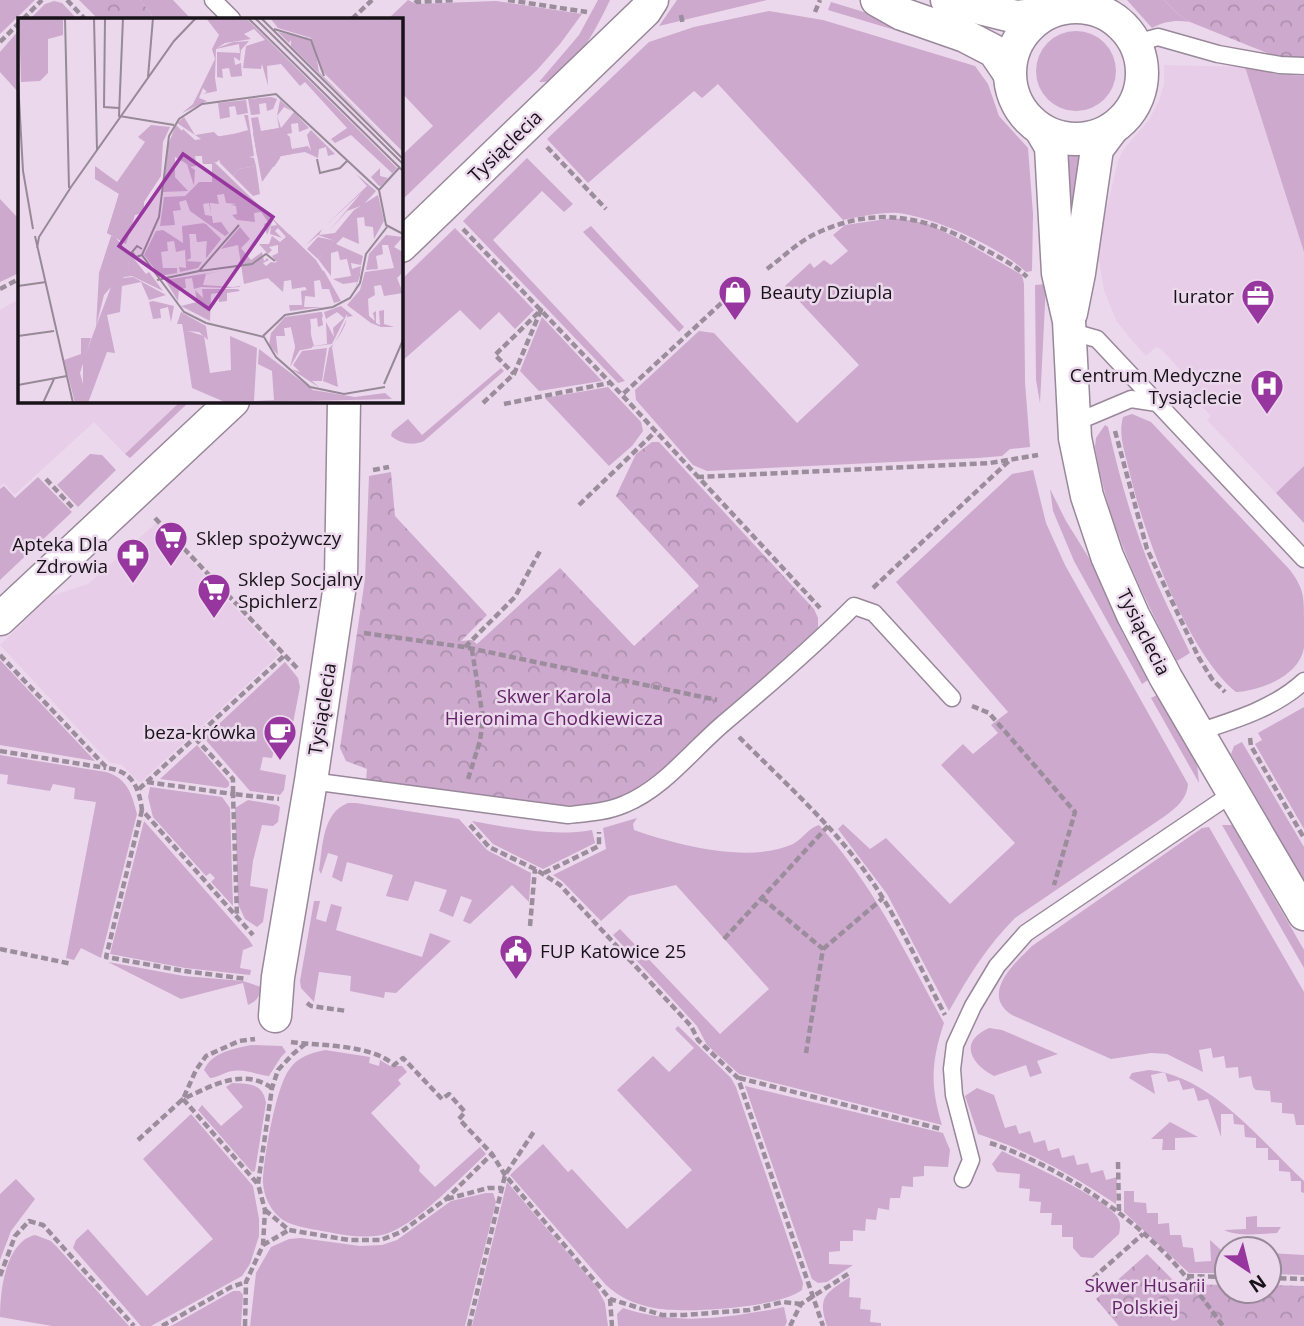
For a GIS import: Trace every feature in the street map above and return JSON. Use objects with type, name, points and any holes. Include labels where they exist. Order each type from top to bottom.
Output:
[{"type":"street","name":"Tysiąclecia","points":[[608,44],[622,0]]},
{"type":"street","name":"Tysiąclecia","points":[[402,245],[645,11],[652,0]]},
{"type":"street","points":[[877,0],[902,13],[965,36],[994,51],[1009,74]]},
{"type":"street","points":[[947,0],[1016,17],[1044,14],[1062,7],[1084,6],[1101,11],[1116,20],[1136,43],[1143,77],[1139,92],[1124,119],[1112,129],[1082,139],[1053,136],[1025,116],[1014,98],[1009,74],[1011,58],[1026,29],[1044,14]]},
{"type":"street","name":"Tysiąclecia","points":[[1069,326],[1097,149],[1112,129]]},
{"type":"street","name":"Tysiąclecia","points":[[1041,130],[1051,147],[1058,273],[1069,326],[1079,464],[1107,556],[1133,615],[1304,914]]},
{"type":"street","points":[[0,619],[232,402]]},
{"type":"street","name":"Tysiąclecia","points":[[275,1020],[299,791],[341,578],[344,402]]},
{"type":"lane","points":[[213,0],[231,18]]},
{"type":"lane","points":[[1136,43],[1158,37],[1218,54],[1280,65],[1304,66]]},
{"type":"lane","points":[[1069,326],[1097,339],[1304,559]]},
{"type":"lane","points":[[1074,423],[1131,399],[1157,403]]},
{"type":"lane","points":[[299,791],[462,802],[568,815],[603,812],[626,804],[650,790],[724,723],[747,706],[855,606],[874,613],[952,698]]},
{"type":"lane","points":[[1198,732],[1273,703],[1304,681]]},
{"type":"lane","points":[[963,1179],[971,1160],[954,1095],[952,1069],[955,1045],[973,1006],[997,967],[1026,933],[1233,793]]},
{"type":"path","points":[[24,18],[42,0]]},
{"type":"path","points":[[66,0],[84,18]]},
{"type":"path","points":[[353,18],[372,0]]},
{"type":"path","points":[[415,0],[456,0]]},
{"type":"path","points":[[508,0],[587,12]]},
{"type":"path","points":[[815,12],[820,0]]},
{"type":"path","points":[[0,42],[18,24]]},
{"type":"path","points":[[543,143],[606,209]]},
{"type":"path","points":[[767,269],[813,235],[864,218],[895,216],[927,222],[967,239],[1015,267],[1028,278]]},
{"type":"path","points":[[459,225],[610,382],[835,624]]},
{"type":"path","points":[[0,289],[18,280]]},
{"type":"path","points":[[622,395],[729,296]]},
{"type":"path","points":[[483,402],[514,374],[541,310]]},
{"type":"path","points":[[514,374],[495,355],[541,310]]},
{"type":"path","points":[[504,404],[610,382]]},
{"type":"path","points":[[1114,420],[1123,467],[1147,549],[1199,658],[1212,679],[1225,692]]},
{"type":"path","points":[[579,505],[655,432]]},
{"type":"path","points":[[696,477],[990,463],[1038,455]]},
{"type":"path","points":[[855,606],[1011,459]]},
{"type":"path","points":[[369,471],[389,467]]},
{"type":"path","points":[[46,479],[79,513]]},
{"type":"path","points":[[146,526],[156,517],[302,673]]},
{"type":"path","points":[[464,647],[515,597],[540,551]]},
{"type":"path","points":[[359,633],[464,647],[747,706]]},
{"type":"path","points":[[472,650],[483,718],[480,741],[458,815],[463,816],[489,848],[535,869],[560,885],[691,1026],[698,1040],[738,1078],[823,1326]]},
{"type":"path","points":[[0,655],[107,768]]},
{"type":"path","points":[[139,789],[285,655]]},
{"type":"path","points":[[952,698],[989,713],[1075,812],[1054,886]]},
{"type":"path","points":[[729,737],[736,733],[828,826],[856,859],[883,898],[948,1022]]},
{"type":"path","points":[[1250,737],[1251,746],[1304,838]]},
{"type":"path","points":[[195,738],[233,779],[237,917]]},
{"type":"path","points":[[0,751],[120,770],[139,789],[142,810],[106,957],[275,1020],[306,1044],[365,1051],[384,1056],[394,1065],[403,1058],[442,1100],[449,1094],[466,1112],[459,1119],[492,1154],[505,1175],[610,1298],[662,1315],[749,1310],[783,1303],[800,1304]]},
{"type":"path","points":[[147,782],[233,794],[299,791]]},
{"type":"path","points":[[142,810],[257,940]]},
{"type":"path","points":[[724,939],[828,826]]},
{"type":"path","points":[[544,874],[600,846],[599,841]]},
{"type":"path","points":[[530,926],[535,869]]},
{"type":"path","points":[[762,898],[823,949]]},
{"type":"path","points":[[806,1053],[823,949],[883,898]]},
{"type":"path","points":[[0,949],[72,964]]},
{"type":"path","points":[[183,1099],[196,1070],[206,1056],[275,1020],[296,988],[301,998],[311,1006],[347,1011]]},
{"type":"path","points":[[244,1326],[246,1282],[263,1245],[264,1210],[258,1184],[272,1088],[278,1070],[306,1044]]},
{"type":"path","points":[[138,1140],[183,1099],[223,1081],[244,1077],[260,1080],[272,1088]]},
{"type":"path","points":[[738,1078],[1000,1146],[1077,1182],[1119,1213],[1186,1276],[1223,1326]]},
{"type":"path","points":[[183,1099],[258,1184]]},
{"type":"path","points":[[468,1326],[505,1175],[535,1130]]},
{"type":"path","points":[[264,1210],[289,1230],[349,1240],[381,1240],[401,1232],[446,1199],[492,1154]]},
{"type":"path","points":[[1118,1162],[1119,1213]]},
{"type":"path","points":[[446,1199],[488,1188],[502,1188]]},
{"type":"path","points":[[0,1276],[15,1236],[29,1222],[43,1225],[134,1326]]},
{"type":"path","points":[[263,1245],[289,1230]]},
{"type":"path","points":[[1086,1285],[1143,1234]]},
{"type":"path","points":[[790,1326],[800,1304],[851,1272]]},
{"type":"path","points":[[1186,1276],[1213,1277]]},
{"type":"path","points":[[1283,1278],[1304,1279]]},
{"type":"path","points":[[162,1326],[231,1287],[246,1282]]},
{"type":"path","points":[[610,1298],[612,1326]]},
{"type":"shaded area","points":[[1164,65],[1245,67],[1304,252],[1304,466],[1276,493],[1207,420],[1211,416],[1190,394],[1196,387],[1162,350],[1156,347],[1146,356],[1129,337],[1116,320],[1104,290],[1098,254],[1099,240],[1118,161],[1123,150],[1149,120],[1159,101],[1164,84]]},
{"type":"shaded area","points":[[18,300],[18,402],[180,402],[125,454],[94,422],[14,495],[4,483],[0,487],[0,310]]},
{"type":"shaded area","points":[[156,523],[279,655],[140,783],[122,765],[109,762],[0,645],[49,597],[88,584]]},
{"type":"green space","points":[[0,0],[35,0],[0,34]]},
{"type":"green space","points":[[79,0],[140,0],[152,15],[148,18],[97,18]]},
{"type":"green space","points":[[140,0],[173,0],[190,18],[148,18],[152,15]]},
{"type":"green space","points":[[408,0],[416,4],[496,1],[582,14],[537,70],[402,200],[402,155],[433,126],[402,93],[402,18],[389,18]]},
{"type":"green space","points":[[598,0],[610,0],[580,54],[564,73],[555,79],[539,82],[579,35]]},
{"type":"green space","points":[[677,0],[767,0],[659,26]]},
{"type":"green space","points":[[1127,0],[1164,0],[1190,22],[1171,22],[1152,28]]},
{"type":"green space","points":[[1164,0],[1304,0],[1304,61],[1282,59],[1190,22]]},
{"type":"green space","points":[[54,1],[62,3],[76,18],[31,18],[45,4]]},
{"type":"green space","points":[[831,2],[887,19],[925,39],[828,10]]},
{"type":"green space","points":[[769,11],[823,20],[975,66],[988,84],[999,116],[1028,148],[1033,214],[1032,271],[1026,272],[984,243],[930,220],[898,213],[884,213],[843,220],[718,84],[702,98],[694,91],[588,183],[547,139],[649,42],[694,27]]},
{"type":"green space","points":[[18,31],[18,92],[0,72],[0,52]]},
{"type":"green space","points":[[1076,31],[1091,34],[1104,43],[1113,56],[1116,71],[1113,86],[1104,99],[1091,108],[1076,111],[1061,108],[1048,99],[1039,86],[1036,71],[1039,56],[1048,43],[1061,34]]},
{"type":"green space","points":[[1245,67],[1276,74],[1304,76],[1304,252]]},
{"type":"green space","points":[[1066,150],[1083,150],[1074,216],[1070,215]]},
{"type":"green space","points":[[527,158],[573,204],[564,212],[542,191],[493,240],[625,381],[618,383],[463,221]]},
{"type":"green space","points":[[0,199],[16,216],[18,215],[18,273],[0,282]]},
{"type":"green space","points":[[893,218],[926,223],[1022,275],[1030,447],[1010,449],[1002,456],[978,458],[707,471],[693,465],[636,400],[635,390],[699,331],[714,333],[797,423],[859,365],[785,286],[810,263],[814,268],[824,260],[831,265],[848,251],[833,235],[845,225]]},
{"type":"green space","points":[[591,226],[684,327],[679,332],[583,232]]},
{"type":"green space","points":[[455,228],[534,310],[515,329],[499,312],[480,330],[460,310],[402,361],[402,279]]},
{"type":"green space","points":[[1046,284],[1040,403],[1036,380],[1035,285]]},
{"type":"green space","points":[[542,317],[602,381],[539,391],[520,371]]},
{"type":"green space","points":[[501,368],[504,371],[424,441],[407,443],[391,436],[392,432],[408,419],[422,435]]},
{"type":"green space","points":[[608,387],[641,422],[643,431],[632,446],[609,466],[545,398]]},
{"type":"green space","points":[[180,402],[189,402],[130,458],[125,454]]},
{"type":"green space","points":[[1132,414],[1151,422],[1290,570],[1298,582],[1303,599],[1304,647],[1295,666],[1278,680],[1256,689],[1236,692],[1218,674],[1184,621],[1156,557],[1129,470],[1121,430],[1123,417]]},
{"type":"green space","points":[[1105,425],[1108,427],[1127,500],[1146,557],[1190,653],[1177,661],[1138,583],[1108,503],[1095,447],[1096,438]]},
{"type":"green space","name":"Skwer Karola Hieronima Chodkiewicza","points":[[652,442],[659,442],[814,609],[818,628],[646,784],[626,796],[601,805],[550,806],[366,781],[367,769],[346,761],[340,748],[365,579],[369,476],[391,472],[395,516],[487,615],[461,641],[472,640],[477,644],[560,568],[634,646],[699,586],[616,496],[636,454]]},
{"type":"green space","points":[[90,454],[102,455],[116,470],[78,507],[57,485]]},
{"type":"green space","points":[[1304,466],[1304,523],[1276,493]]},
{"type":"green space","points":[[1033,470],[1046,523],[1065,565],[1188,784],[1181,802],[1165,816],[1015,918],[979,962],[949,1011],[887,894],[838,829],[843,824],[870,849],[886,838],[950,904],[1015,843],[941,765],[963,744],[973,754],[998,733],[991,725],[1008,712],[896,582],[1012,474]]},
{"type":"green space","points":[[38,477],[72,512],[0,580],[0,489],[4,486],[15,498]]},
{"type":"green space","points":[[1050,489],[1092,563],[1123,634],[1148,680],[1142,684],[1074,561],[1053,511]]},
{"type":"green space","points":[[0,660],[95,761],[0,745]]},
{"type":"green space","points":[[285,662],[298,678],[300,687],[288,749],[275,747],[272,758],[263,757],[260,770],[286,775],[284,790],[280,795],[250,791],[204,738]]},
{"type":"green space","points":[[1157,695],[1197,764],[1199,783],[1151,698]]},
{"type":"green space","points":[[1304,707],[1304,829],[1255,744],[1262,740],[1258,733]]},
{"type":"green space","points":[[1242,742],[1304,847],[1304,881],[1231,754],[1234,746]]},
{"type":"green space","points":[[197,745],[229,782],[229,786],[226,788],[160,779]]},
{"type":"green space","points":[[0,755],[106,772],[119,778],[131,794],[137,814],[101,958],[81,948],[74,960],[66,958],[96,802],[74,799],[75,788],[53,784],[50,791],[7,784],[8,775],[0,774]]},
{"type":"green space","points":[[150,787],[222,797],[230,808],[233,906],[211,882],[215,878],[210,873],[206,876],[153,817],[148,797]]},
{"type":"green space","points":[[248,800],[280,807],[278,822],[273,826],[262,825],[253,861],[250,886],[268,889],[263,922],[257,927],[245,919],[238,904],[235,808]]},
{"type":"green space","points":[[348,803],[459,819],[487,850],[531,873],[529,902],[512,885],[470,924],[463,921],[472,900],[461,896],[453,917],[439,911],[447,890],[415,881],[408,901],[386,896],[393,875],[347,862],[342,882],[332,877],[338,856],[328,853],[321,874],[319,870],[328,822],[339,808]]},
{"type":"green space","points":[[637,818],[633,824],[634,830],[692,846],[735,852],[775,850],[793,844],[819,825],[872,895],[944,1023],[934,1062],[935,1098],[942,1125],[739,1074],[707,1045],[697,1026],[613,935],[620,929],[720,1034],[769,989],[676,885],[629,896],[601,921],[553,875],[606,849],[603,828]]},
{"type":"green space","points":[[144,821],[249,940],[253,946],[243,950],[240,968],[251,970],[250,975],[185,968],[110,954]]},
{"type":"green space","points":[[472,821],[547,832],[592,830],[595,843],[543,869],[493,844]]},
{"type":"green space","points":[[1222,825],[1232,825],[1304,950],[1304,968]]},
{"type":"green space","points":[[1209,827],[1304,992],[1304,1125],[1296,1125],[1294,1114],[1282,1113],[1282,1103],[1271,1102],[1270,1091],[1256,1090],[1251,1076],[1239,1078],[1238,1067],[1226,1068],[1224,1056],[1213,1058],[1211,1048],[1199,1050],[1203,1072],[1167,1054],[1151,1053],[1111,1059],[1012,1015],[1003,1007],[999,998],[1003,979],[1032,946],[1202,828]]},
{"type":"green space","points":[[314,901],[320,901],[316,919],[326,922],[331,904],[342,907],[336,930],[422,957],[430,933],[451,941],[396,993],[385,992],[384,998],[350,991],[351,976],[319,972],[314,1002],[301,988],[300,981]]},
{"type":"green space","points":[[108,962],[184,976],[243,981],[261,987],[261,990],[256,1000],[248,1005],[243,983],[181,999]]},
{"type":"green space","points":[[678,1026],[731,1078],[736,1087],[803,1283],[802,1290],[790,1296],[753,1305],[708,1310],[668,1310],[628,1300],[606,1285],[510,1175],[543,1144],[568,1172],[572,1169],[627,1229],[692,1170],[617,1090],[653,1056],[669,1072],[694,1048],[675,1029]]},
{"type":"green space","points":[[989,1028],[1002,1030],[1058,1054],[1037,1061],[1042,1073],[1030,1077],[1026,1065],[994,1076],[979,1065],[971,1053],[973,1040]]},
{"type":"green space","points":[[251,1045],[282,1046],[286,1052],[269,1076],[238,1071],[210,1078],[204,1070],[218,1055]]},
{"type":"green space","points":[[325,1050],[370,1057],[369,1063],[379,1066],[380,1060],[390,1066],[402,1066],[407,1072],[398,1080],[401,1084],[371,1113],[420,1166],[419,1171],[435,1187],[480,1147],[486,1154],[428,1208],[391,1232],[368,1237],[308,1229],[283,1220],[272,1209],[266,1197],[263,1183],[265,1158],[275,1107],[284,1079],[300,1059]]},
{"type":"green space","points":[[1149,1070],[1162,1073],[1151,1075],[1155,1094],[1129,1078],[1132,1073]]},
{"type":"green space","points":[[1165,1073],[1193,1084],[1234,1113],[1304,1181],[1304,1193],[1301,1192],[1301,1181],[1291,1181],[1290,1172],[1279,1171],[1279,1160],[1268,1160],[1268,1148],[1256,1148],[1256,1138],[1245,1137],[1244,1125],[1234,1124],[1233,1114],[1221,1114],[1221,1137],[1208,1099],[1198,1101],[1194,1088],[1183,1090],[1179,1080],[1168,1082]]},
{"type":"green space","points":[[232,1083],[249,1084],[258,1088],[266,1103],[255,1171],[252,1172],[198,1110],[202,1105],[221,1126],[243,1107],[226,1087]]},
{"type":"green space","points":[[745,1086],[943,1133],[950,1150],[948,1167],[924,1166],[924,1176],[913,1177],[913,1187],[902,1186],[900,1198],[890,1198],[889,1210],[878,1208],[876,1220],[866,1219],[865,1231],[853,1230],[853,1241],[840,1241],[840,1251],[829,1252],[829,1264],[853,1265],[827,1282],[818,1283],[812,1279]]},
{"type":"green space","points":[[977,1088],[994,1095],[1005,1128],[1016,1125],[1019,1134],[1030,1131],[1034,1143],[1045,1140],[1048,1151],[1059,1148],[1062,1158],[1074,1155],[1077,1165],[1088,1163],[1091,1173],[1103,1170],[1106,1180],[1117,1177],[1116,1204],[1049,1164],[978,1134],[965,1096]]},
{"type":"green space","points":[[191,1114],[253,1186],[259,1236],[250,1264],[242,1276],[151,1326],[141,1326],[73,1248],[76,1240],[88,1229],[147,1296],[213,1239],[143,1159]]},
{"type":"green space","points":[[1170,1122],[1198,1137],[1175,1138],[1175,1150],[1162,1150],[1163,1139],[1151,1139]]},
{"type":"green space","points":[[1002,1151],[1064,1182],[1111,1210],[1120,1224],[1119,1234],[1093,1258],[1081,1257],[1073,1248],[1073,1237],[1062,1237],[1062,1225],[1051,1225],[1052,1213],[1040,1213],[1041,1202],[1029,1201],[1030,1189],[1019,1188],[1020,1174],[997,1172],[992,1164]]},
{"type":"green space","points":[[16,1179],[35,1199],[11,1231],[0,1260],[0,1194]]},
{"type":"green space","points":[[507,1182],[596,1286],[605,1303],[608,1326],[472,1326]]},
{"type":"green space","points":[[1124,1191],[1134,1191],[1134,1202],[1146,1203],[1147,1213],[1158,1213],[1158,1224],[1169,1223],[1170,1235],[1181,1235],[1183,1247],[1193,1248],[1195,1262],[1211,1261],[1210,1240],[1213,1243],[1213,1273],[1189,1273],[1124,1212]]},
{"type":"green space","points":[[493,1193],[496,1202],[465,1326],[250,1326],[256,1273],[271,1247],[289,1239],[301,1238],[360,1246],[382,1245],[397,1240],[451,1201]]},
{"type":"green space","points":[[1257,1216],[1257,1227],[1281,1227],[1277,1233],[1236,1234],[1224,1230],[1246,1229],[1246,1217]]},
{"type":"green space","points":[[35,1235],[51,1241],[129,1326],[52,1326],[0,1317],[3,1282],[11,1257],[17,1247]]},
{"type":"green space","name":"Skwer Husarii Polskiej","points":[[1147,1254],[1177,1284],[1213,1285],[1213,1305],[1283,1305],[1283,1285],[1304,1286],[1304,1326],[1119,1326],[1096,1299]]},
{"type":"green space","points":[[1283,1254],[1304,1255],[1304,1275],[1283,1274]]},
{"type":"green space","points":[[850,1277],[849,1297],[861,1298],[860,1309],[871,1310],[870,1322],[881,1323],[881,1326],[827,1326],[823,1308],[826,1296]]},
{"type":"green space","points":[[233,1291],[240,1291],[243,1295],[241,1326],[171,1326]]},
{"type":"green space","points":[[784,1307],[787,1322],[785,1326],[618,1326],[617,1314],[623,1308],[664,1317],[704,1318]]},
{"type":"place","name":"Beauty Dziupla","points":[[735,322]]},
{"type":"place","name":"Iurator","points":[[1258,326]]},
{"type":"place","name":"Centrum Medyczne Tysiąclecie","points":[[1267,416]]},
{"type":"place","name":"Sklep spożywczy","points":[[171,568]]},
{"type":"place","name":"Apteka Dla Zdrowia","points":[[133,585]]},
{"type":"place","name":"Sklep Socjalny Spichlerz","points":[[214,620]]},
{"type":"place","name":"beza-krówka","points":[[280,762]]},
{"type":"place","name":"FUP Katowice 25","points":[[516,981]]}]
